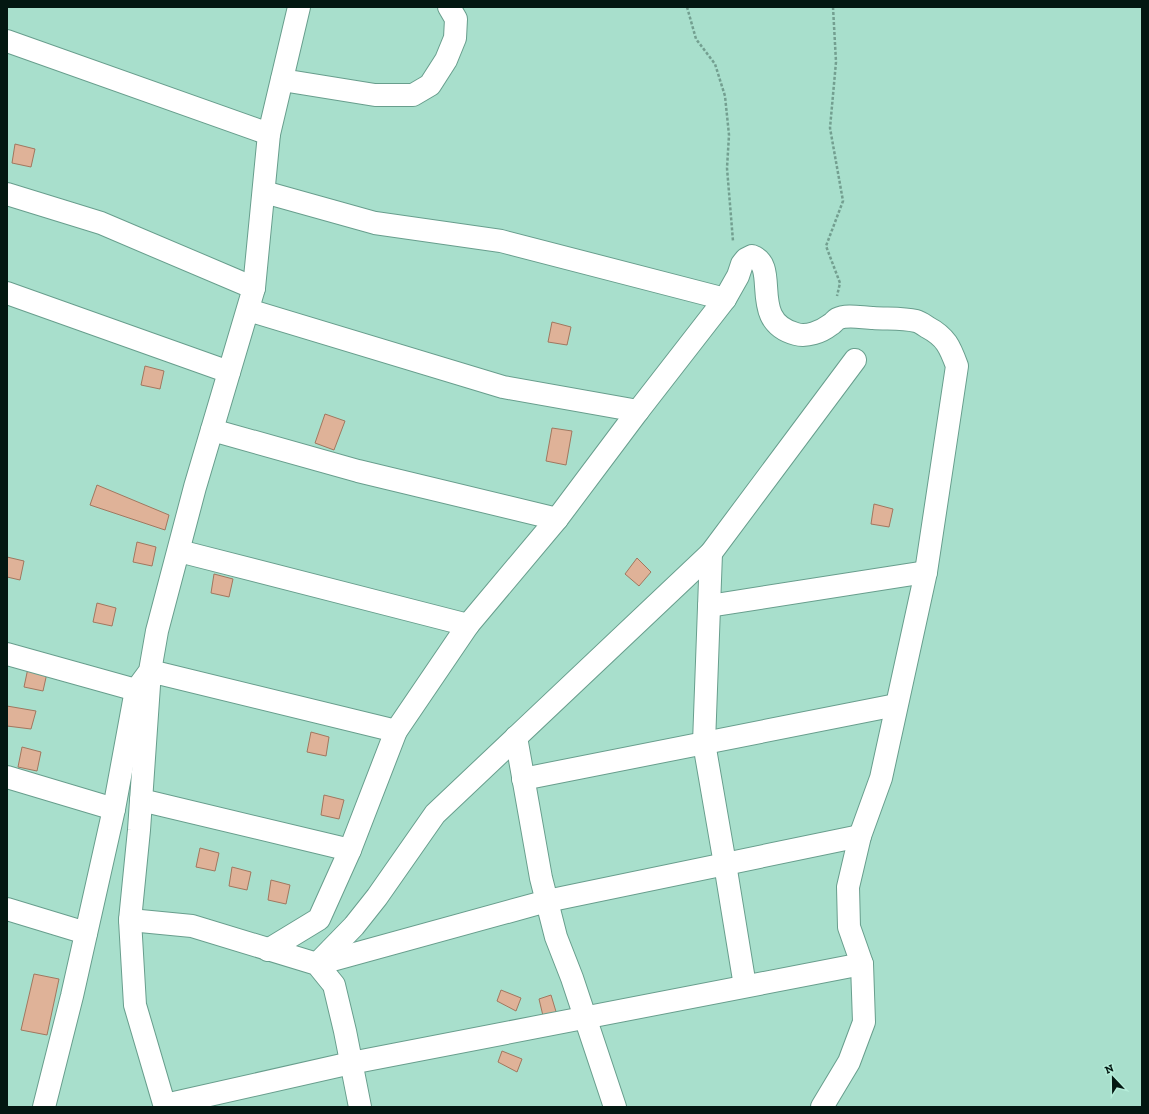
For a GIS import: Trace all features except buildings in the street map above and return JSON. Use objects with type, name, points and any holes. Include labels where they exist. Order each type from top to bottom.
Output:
[{"type":"street","points":[[299,7],[269,134],[254,288],[212,430],[157,630],[150,671],[141,800],[130,920],[135,1005],[165,1106],[351,1063],[862,964]]},
{"type":"street","points":[[282,80],[375,95],[413,95],[430,85],[446,60],[455,38],[456,19],[449,7]]},
{"type":"street","points":[[7,41],[269,134]]},
{"type":"street","points":[[264,192],[375,224],[501,241],[725,299]]},
{"type":"street","points":[[7,194],[100,223],[254,288]]},
{"type":"street","points":[[268,950],[319,919],[350,850],[396,731],[468,625],[557,520],[638,411],[725,299],[738,276],[742,264],[746,259],[752,256],[757,258],[762,263],[769,310],[772,319],[780,326],[796,334],[809,334],[820,331],[837,319],[850,317],[917,321],[938,333],[950,347],[957,366],[926,572],[880,778],[860,836],[848,887],[850,927],[862,964],[864,1022],[848,1062],[822,1107]]},
{"type":"street","points":[[7,293],[229,372]]},
{"type":"street","points":[[248,310],[503,387],[638,411]]},
{"type":"street","points":[[317,964],[354,926],[377,897],[435,814],[711,553],[855,360]]},
{"type":"street","points":[[212,430],[358,470],[557,520]]},
{"type":"street","points":[[179,551],[468,625]]},
{"type":"street","points":[[711,553],[704,743],[745,986]]},
{"type":"street","points":[[709,606],[926,572]]},
{"type":"street","points":[[7,654],[136,690]]},
{"type":"street","points":[[44,1107],[114,809],[136,690],[150,671]]},
{"type":"street","points":[[150,671],[396,731]]},
{"type":"street","points":[[523,779],[896,704]]},
{"type":"street","points":[[516,736],[541,878],[556,937],[615,1107]]},
{"type":"street","points":[[7,777],[114,809]]},
{"type":"street","points":[[141,800],[350,850]]},
{"type":"street","points":[[130,920],[192,926],[317,964],[547,901],[860,836]]},
{"type":"street","points":[[7,909],[86,933]]},
{"type":"street","points":[[317,964],[334,986],[360,1107]]},
{"type":"path","points":[[687,7],[696,39],[715,64],[725,96],[729,135],[728,168],[733,242],[752,256]]},
{"type":"path","points":[[830,325],[840,282],[826,246],[842,201],[830,128],[836,62],[833,7]]}]
